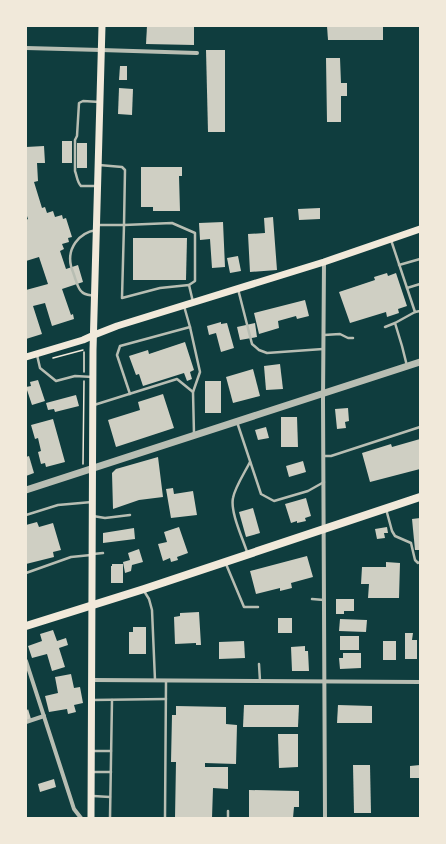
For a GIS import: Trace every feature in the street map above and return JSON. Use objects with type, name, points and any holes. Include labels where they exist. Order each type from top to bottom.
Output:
[{"type":"main road","points":[[91,818],[92,502],[94,406],[93,350],[102,26]]},
{"type":"main road","points":[[26,357],[84,340],[118,326],[324,262],[420,229]]},
{"type":"main road","points":[[26,626],[144,589],[420,498]]},
{"type":"street","points":[[26,48],[197,53]]},
{"type":"street","points":[[324,262],[323,393],[326,818]]},
{"type":"street","points":[[26,490],[420,362]]},
{"type":"street","points":[[26,661],[74,809],[81,818]]},
{"type":"street","points":[[92,680],[325,680],[420,682]]},
{"type":"street","points":[[26,722],[44,716]]},
{"type":"lane","points":[[98,186],[81,186],[78,183],[75,171],[75,140],[77,136],[79,103],[83,101],[100,102]]},
{"type":"lane","points":[[94,296],[85,294],[80,290],[71,266],[70,258],[78,238],[97,227],[124,225],[172,223],[195,233],[195,281],[189,285],[160,288],[122,298],[124,225],[125,170],[122,167],[98,165]]},
{"type":"lane","points":[[390,239],[415,312]]},
{"type":"lane","points":[[399,264],[420,259]]},
{"type":"lane","points":[[407,288],[420,284]]},
{"type":"lane","points":[[189,285],[193,302]]},
{"type":"lane","points":[[238,288],[252,344],[259,350],[268,353],[324,350]]},
{"type":"lane","points":[[184,305],[200,372],[193,392],[194,435]]},
{"type":"lane","points":[[385,327],[420,311]]},
{"type":"lane","points":[[395,323],[408,366]]},
{"type":"lane","points":[[130,394],[117,355],[120,346],[190,327]]},
{"type":"lane","points":[[324,335],[340,334],[348,338],[353,338]]},
{"type":"lane","points":[[37,354],[40,368],[56,381],[75,376],[93,378]]},
{"type":"lane","points":[[94,406],[177,379],[193,392]]},
{"type":"lane","points":[[237,421],[261,494],[274,501],[308,491],[324,482]]},
{"type":"lane","points":[[324,456],[331,456],[420,427]]},
{"type":"lane","points":[[248,554],[234,514],[233,499],[250,461]]},
{"type":"lane","points":[[26,515],[58,505],[92,502]]},
{"type":"lane","points":[[386,508],[392,532],[395,536],[411,542],[415,560],[418,563],[420,562]]},
{"type":"lane","points":[[92,516],[105,518],[130,515]]},
{"type":"lane","points":[[26,573],[71,557],[103,553]]},
{"type":"lane","points":[[225,562],[244,607],[258,607]]},
{"type":"lane","points":[[144,589],[152,610],[156,680]]},
{"type":"lane","points":[[312,599],[324,600]]},
{"type":"lane","points":[[259,664],[260,681]]},
{"type":"lane","points":[[165,818],[166,681]]},
{"type":"lane","points":[[92,700],[166,699]]},
{"type":"lane","points":[[110,818],[112,700]]},
{"type":"lane","points":[[91,751],[111,751]]},
{"type":"lane","points":[[91,772],[111,772]]},
{"type":"lane","points":[[91,796],[110,797]]},
{"type":"lane","points":[[228,810],[228,818]]},
{"type":"path","points":[[83,466],[84,352]]},
{"type":"building","points":[[147,26],[194,26],[194,45],[146,44]]},
{"type":"building","points":[[327,26],[383,26],[383,40],[328,40]]},
{"type":"building","points":[[206,50],[225,50],[225,132],[208,132]]},
{"type":"building","points":[[326,58],[340,58],[341,83],[347,83],[347,96],[341,96],[341,122],[327,122]]},
{"type":"building","points":[[120,66],[127,66],[127,80],[119,80]]},
{"type":"building","points":[[119,88],[133,89],[132,115],[118,114]]},
{"type":"building","points":[[62,141],[72,141],[72,163],[62,163]]},
{"type":"building","points":[[77,143],[87,143],[87,168],[77,168]]},
{"type":"building","points":[[44,146],[45,163],[37,163],[38,181],[34,182],[42,208],[45,207],[47,213],[53,211],[55,217],[62,215],[63,219],[66,218],[72,237],[68,238],[69,242],[62,244],[64,249],[60,251],[66,269],[78,265],[83,282],[62,289],[71,315],[73,314],[74,319],[52,326],[45,303],[33,306],[42,334],[26,339],[26,290],[48,284],[39,257],[26,261],[26,220],[28,219],[26,213],[26,147]]},
{"type":"building","points":[[141,167],[182,167],[182,176],[179,176],[180,211],[153,211],[153,207],[141,207]]},
{"type":"building","points":[[320,208],[320,219],[299,220],[298,209]]},
{"type":"building","points":[[273,217],[277,270],[250,272],[248,234],[265,233],[264,218]]},
{"type":"building","points":[[223,222],[225,267],[212,268],[210,239],[200,240],[199,223]]},
{"type":"building","points":[[133,238],[187,238],[186,280],[133,280]]},
{"type":"building","points":[[238,256],[241,271],[230,273],[227,258]]},
{"type":"building","points":[[387,273],[388,276],[396,273],[407,306],[398,309],[399,313],[387,317],[386,312],[350,323],[339,292],[375,280],[374,277]]},
{"type":"building","points":[[305,300],[309,316],[297,319],[296,316],[278,321],[279,328],[259,334],[254,313]]},
{"type":"building","points":[[221,322],[221,324],[227,323],[234,348],[221,352],[216,333],[209,335],[207,326]]},
{"type":"building","points":[[255,323],[257,337],[240,340],[237,327]]},
{"type":"building","points":[[185,342],[194,370],[190,372],[192,379],[187,381],[184,373],[143,386],[139,374],[136,375],[129,356],[148,350],[149,354]]},
{"type":"building","points":[[280,364],[283,389],[266,390],[264,366]]},
{"type":"building","points":[[253,369],[260,396],[233,403],[226,377]]},
{"type":"building","points":[[38,380],[45,401],[32,405],[26,387],[31,386],[30,382]]},
{"type":"building","points":[[205,381],[221,381],[221,413],[205,413]]},
{"type":"building","points":[[163,394],[174,428],[116,447],[108,420],[140,410],[138,402]]},
{"type":"building","points":[[76,395],[79,406],[55,412],[54,409],[48,410],[46,403]]},
{"type":"building","points":[[348,408],[349,421],[345,422],[346,428],[337,429],[335,409]]},
{"type":"building","points":[[281,417],[297,417],[298,447],[281,447]]},
{"type":"building","points":[[53,419],[65,462],[46,467],[45,463],[41,464],[38,452],[41,451],[38,438],[35,439],[31,425]]},
{"type":"building","points":[[266,427],[269,438],[258,440],[255,430]]},
{"type":"building","points":[[420,439],[420,469],[370,482],[362,453],[391,444],[392,447]]},
{"type":"building","points":[[29,456],[34,473],[26,476],[26,457]]},
{"type":"building","points":[[158,457],[163,497],[139,500],[113,509],[112,473],[116,469]]},
{"type":"building","points":[[303,461],[306,472],[289,477],[286,466]]},
{"type":"building","points":[[173,488],[174,494],[193,491],[197,515],[171,518],[166,489]]},
{"type":"building","points":[[306,498],[311,516],[305,518],[306,521],[291,523],[285,504]]},
{"type":"building","points":[[253,508],[260,533],[246,537],[239,512]]},
{"type":"building","points":[[420,518],[420,550],[415,550],[412,519]]},
{"type":"building","points":[[37,522],[39,527],[53,523],[61,550],[53,552],[54,557],[26,564],[26,525]]},
{"type":"building","points":[[179,527],[188,553],[177,557],[178,560],[171,562],[170,558],[163,561],[158,544],[167,542],[164,532]]},
{"type":"building","points":[[387,527],[388,533],[384,533],[385,538],[377,539],[375,529]]},
{"type":"building","points":[[134,528],[135,539],[103,543],[103,533]]},
{"type":"building","points":[[139,549],[143,562],[132,565],[131,571],[125,573],[123,562],[130,560],[128,553]]},
{"type":"building","points":[[307,556],[313,577],[291,583],[292,588],[280,591],[280,588],[256,594],[250,571]]},
{"type":"building","points":[[386,562],[400,563],[399,598],[368,598],[369,584],[361,584],[362,567],[386,567]]},
{"type":"building","points":[[112,564],[123,564],[123,583],[111,583]]},
{"type":"building","points":[[336,599],[354,599],[354,611],[344,611],[344,614],[336,614]]},
{"type":"building","points":[[199,612],[201,645],[196,645],[196,643],[175,644],[174,617],[180,616],[180,613]]},
{"type":"building","points":[[278,618],[292,618],[292,633],[278,633]]},
{"type":"building","points":[[340,619],[367,620],[366,632],[339,631]]},
{"type":"building","points":[[133,627],[146,627],[146,654],[129,654],[129,632],[133,632]]},
{"type":"building","points":[[53,630],[57,641],[66,638],[68,645],[59,648],[65,667],[52,671],[47,654],[32,658],[28,646],[42,641],[40,634]]},
{"type":"building","points":[[405,633],[413,633],[412,640],[417,640],[417,659],[405,659]]},
{"type":"building","points":[[340,636],[359,636],[359,650],[340,650]]},
{"type":"building","points":[[244,641],[245,658],[219,659],[219,642]]},
{"type":"building","points":[[383,641],[396,641],[396,660],[383,660]]},
{"type":"building","points":[[305,646],[305,651],[308,651],[309,671],[292,671],[291,647]]},
{"type":"building","points":[[343,653],[361,653],[361,668],[340,669],[339,658],[343,658]]},
{"type":"building","points":[[71,674],[74,688],[80,687],[83,703],[74,705],[76,712],[68,714],[67,709],[49,712],[45,696],[58,693],[55,677]]},
{"type":"building","points":[[244,705],[299,705],[298,727],[243,727]]},
{"type":"building","points":[[338,705],[372,706],[372,723],[337,723]]},
{"type":"building","points":[[176,706],[226,707],[226,724],[237,725],[236,764],[205,763],[205,767],[228,767],[228,789],[213,788],[212,818],[175,818],[176,762],[171,762],[172,715],[176,715]]},
{"type":"building","points":[[28,709],[31,719],[26,721],[26,712]]},
{"type":"building","points":[[278,734],[298,734],[298,767],[279,768]]},
{"type":"building","points":[[353,765],[370,765],[371,813],[354,813]]},
{"type":"building","points":[[420,765],[420,778],[410,778],[410,766]]},
{"type":"building","points":[[54,779],[56,787],[40,792],[38,784]]},
{"type":"building","points":[[249,790],[299,791],[299,807],[294,807],[293,818],[249,818]]}]
